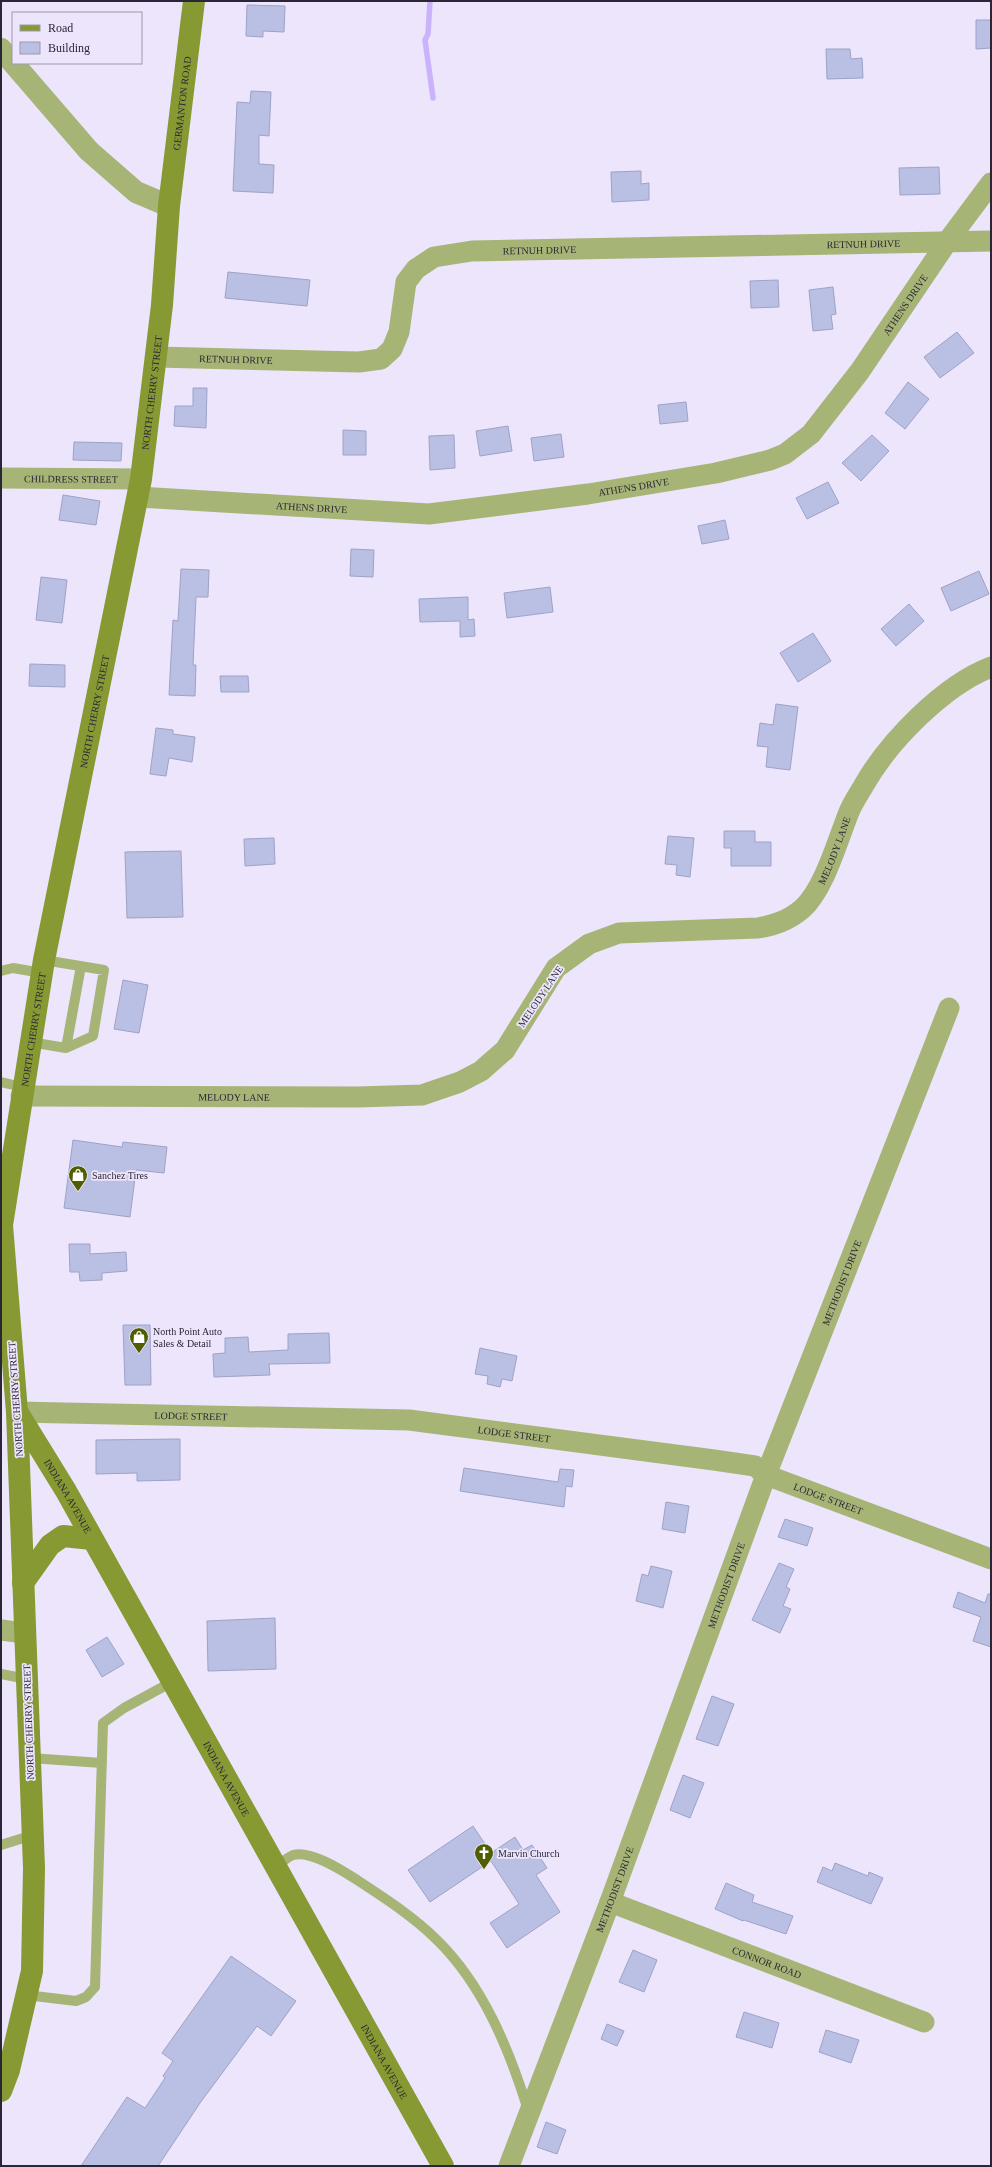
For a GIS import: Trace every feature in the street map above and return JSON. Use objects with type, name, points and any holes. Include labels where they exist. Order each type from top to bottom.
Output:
[{"type":"main road","name":"GERMANTON ROAD","points":[[169,206],[194,1]]},
{"type":"main road","name":"NORTH CHERRY STREET","points":[[1,2091],[9,2070],[32,1971],[33,1834],[23,1583],[9,1406],[2,1226],[22,1091],[43,966],[140,488],[156,357],[169,206]]},
{"type":"main road","name":"INDIANA AVENUE","points":[[9,1406],[66,1491],[443,2166]]},
{"type":"main road","points":[[23,1583],[50,1545],[62,1536],[92,1539]]},
{"type":"street","points":[[1,49],[12,62]]},
{"type":"street","points":[[14,64],[89,152],[136,192],[169,206]]},
{"type":"street","name":"ATHENS DRIVE","points":[[140,488],[429,514],[588,494],[716,473],[770,460],[785,454],[811,434],[860,371],[946,242],[991,183]]},
{"type":"street","name":"RETNUH DRIVE","points":[[156,357],[359,362],[380,359],[392,349],[399,332],[406,282],[416,269],[434,257],[472,251],[991,241]]},
{"type":"street","name":"CHILDRESS STREET","points":[[1,478],[140,488]]},
{"type":"street","name":"MELODY LANE","points":[[22,1091],[358,1097],[422,1095],[460,1082],[481,1071],[505,1050],[556,968],[589,944],[619,933],[758,928],[780,924],[802,909],[815,891],[850,810],[869,776],[914,721],[937,700],[977,672],[991,667]]},
{"type":"street","name":"METHODIST DRIVE","points":[[509,2166],[610,1902],[766,1476],[949,1008]]},
{"type":"street","name":"LODGE STREET","points":[[9,1406],[409,1420],[755,1466],[766,1476],[991,1559]]},
{"type":"street","points":[[1,1630],[24,1633]]},
{"type":"street","name":"CONNOR ROAD","points":[[610,1902],[924,2022]]},
{"type":"lane","points":[[1,971],[13,968],[43,966],[81,966],[104,970],[93,1036],[66,1048],[30,1042]]},
{"type":"lane","points":[[66,1048],[81,966]]},
{"type":"lane","points":[[1,1082],[22,1091]]},
{"type":"lane","points":[[1,1674],[27,1679]]},
{"type":"lane","points":[[26,1995],[76,2002],[86,1996],[95,1987],[103,1723],[124,1708],[172,1682]]},
{"type":"lane","points":[[30,1758],[102,1763]]},
{"type":"lane","points":[[1,1845],[33,1834]]},
{"type":"lane","points":[[276,1867],[287,1858],[299,1854],[306,1854],[323,1861],[340,1869],[413,1918],[438,1940],[467,1976],[490,2016],[512,2061],[529,2114]]},
{"type":"building","points":[[247,5],[285,6],[284,32],[263,31],[263,37],[246,36]]},
{"type":"building","points":[[976,20],[991,20],[991,48],[976,49]]},
{"type":"building","points":[[826,49],[850,49],[851,59],[862,58],[863,78],[827,79]]},
{"type":"building","points":[[251,91],[271,92],[269,136],[259,135],[259,164],[274,165],[273,193],[233,191],[237,102],[250,103]]},
{"type":"building","points":[[939,167],[940,194],[900,195],[899,168]]},
{"type":"building","points":[[641,171],[641,184],[649,183],[649,200],[612,202],[611,172]]},
{"type":"building","points":[[228,272],[310,280],[307,306],[225,298]]},
{"type":"building","points":[[778,280],[779,307],[751,308],[750,281]]},
{"type":"building","points":[[833,287],[836,314],[831,315],[833,329],[813,331],[809,290]]},
{"type":"building","points":[[957,332],[974,353],[940,378],[924,357]]},
{"type":"building","points":[[908,382],[929,399],[905,429],[885,413]]},
{"type":"building","points":[[193,388],[207,388],[206,428],[174,426],[175,406],[193,406]]},
{"type":"building","points":[[686,402],[688,421],[660,424],[658,405]]},
{"type":"building","points":[[508,426],[512,451],[480,456],[476,431]]},
{"type":"building","points":[[343,430],[366,431],[366,455],[343,455]]},
{"type":"building","points":[[561,434],[564,457],[534,461],[531,438]]},
{"type":"building","points":[[454,435],[455,468],[430,470],[429,436]]},
{"type":"building","points":[[872,435],[889,451],[861,481],[842,463]]},
{"type":"building","points":[[74,442],[122,443],[121,461],[73,460]]},
{"type":"building","points":[[828,482],[839,503],[807,519],[796,498]]},
{"type":"building","points":[[63,495],[100,501],[96,525],[59,520]]},
{"type":"building","points":[[725,520],[729,539],[702,544],[698,526]]},
{"type":"building","points":[[351,549],[374,550],[373,577],[350,576]]},
{"type":"building","points":[[181,569],[209,570],[208,597],[196,597],[193,665],[196,665],[195,696],[169,695],[173,620],[178,621]]},
{"type":"building","points":[[979,571],[989,594],[951,611],[941,588]]},
{"type":"building","points":[[41,577],[67,580],[62,623],[36,620]]},
{"type":"building","points":[[550,587],[553,612],[507,618],[504,593]]},
{"type":"building","points":[[468,597],[468,620],[474,619],[475,636],[460,637],[460,621],[420,622],[419,599]]},
{"type":"building","points":[[909,604],[924,621],[896,646],[881,629]]},
{"type":"building","points":[[813,633],[831,661],[798,682],[780,653]]},
{"type":"building","points":[[30,664],[65,665],[65,687],[29,686]]},
{"type":"building","points":[[220,676],[248,676],[249,692],[221,692]]},
{"type":"building","points":[[776,704],[798,707],[790,770],[766,767],[768,747],[757,746],[760,723],[773,725]]},
{"type":"building","points":[[156,728],[173,730],[173,734],[195,737],[192,762],[169,758],[166,776],[150,774]]},
{"type":"building","points":[[724,831],[755,831],[755,842],[771,842],[771,866],[731,866],[731,848],[724,848]]},
{"type":"building","points":[[668,836],[694,838],[690,877],[676,875],[677,865],[665,864]]},
{"type":"building","points":[[274,838],[275,864],[245,866],[244,839]]},
{"type":"building","points":[[181,851],[183,917],[127,918],[125,852]]},
{"type":"building","points":[[123,980],[148,985],[139,1033],[114,1029]]},
{"type":"building","points":[[73,1140],[122,1147],[123,1142],[167,1147],[164,1173],[136,1170],[130,1217],[64,1208]]},
{"type":"building","points":[[69,1244],[90,1244],[90,1254],[126,1252],[127,1271],[102,1273],[102,1280],[80,1281],[79,1272],[70,1272]]},
{"type":"building","points":[[123,1325],[150,1325],[151,1385],[125,1385]]},
{"type":"building","points":[[329,1333],[330,1363],[269,1364],[270,1375],[214,1377],[213,1354],[225,1353],[225,1338],[248,1337],[249,1352],[288,1350],[288,1334]]},
{"type":"building","points":[[480,1348],[517,1356],[512,1381],[502,1379],[500,1387],[487,1384],[488,1376],[475,1374]]},
{"type":"building","points":[[180,1439],[180,1480],[137,1481],[137,1473],[96,1474],[96,1440]]},
{"type":"building","points":[[464,1468],[558,1482],[560,1469],[574,1470],[572,1487],[566,1486],[564,1507],[460,1491]]},
{"type":"building","points":[[666,1502],[689,1506],[685,1533],[662,1529]]},
{"type":"building","points":[[785,1519],[813,1528],[807,1546],[778,1537]]},
{"type":"building","points":[[779,1563],[794,1569],[786,1587],[790,1589],[783,1606],[791,1609],[780,1633],[752,1620]]},
{"type":"building","points":[[651,1566],[672,1571],[663,1608],[636,1601],[642,1574],[648,1576]]},
{"type":"building","points":[[958,1592],[985,1603],[988,1594],[991,1594],[991,1647],[973,1641],[981,1617],[953,1607]]},
{"type":"building","points":[[275,1618],[276,1669],[208,1671],[207,1621]]},
{"type":"building","points":[[107,1637],[124,1664],[102,1677],[86,1650]]},
{"type":"building","points":[[712,1696],[734,1704],[718,1746],[696,1739]]},
{"type":"building","points":[[683,1775],[704,1783],[690,1818],[670,1810]]},
{"type":"building","points":[[473,1826],[491,1853],[515,1837],[523,1850],[532,1845],[547,1868],[536,1875],[560,1912],[507,1948],[490,1923],[519,1904],[491,1861],[430,1902],[408,1870]]},
{"type":"building","points":[[835,1863],[868,1876],[869,1872],[883,1878],[871,1904],[817,1882],[823,1867],[832,1871]]},
{"type":"building","points":[[726,1883],[754,1895],[752,1902],[793,1916],[786,1934],[744,1920],[743,1921],[715,1909]]},
{"type":"building","points":[[633,1950],[657,1960],[644,1992],[619,1982]]},
{"type":"building","points":[[231,1956],[296,2001],[271,2036],[257,2026],[200,2103],[158,2166],[81,2166],[127,2097],[145,2108],[165,2078],[163,2076],[173,2061],[162,2053]]},
{"type":"building","points":[[744,2012],[779,2023],[772,2048],[736,2037]]},
{"type":"building","points":[[607,2024],[624,2031],[617,2046],[601,2039]]},
{"type":"building","points":[[826,2030],[859,2040],[851,2063],[819,2052]]},
{"type":"building","points":[[546,2122],[566,2130],[557,2154],[537,2147]]},
{"type":"waterway","points":[[430,1],[428,34],[425,40],[433,98]]},
{"type":"place","name":"Sanchez Tires","points":[[78,1192]]},
{"type":"place","name":"North Point Auto Sales & Detail","points":[[139,1354]]},
{"type":"place","name":"Marvin Church","points":[[484,1870]]}]
